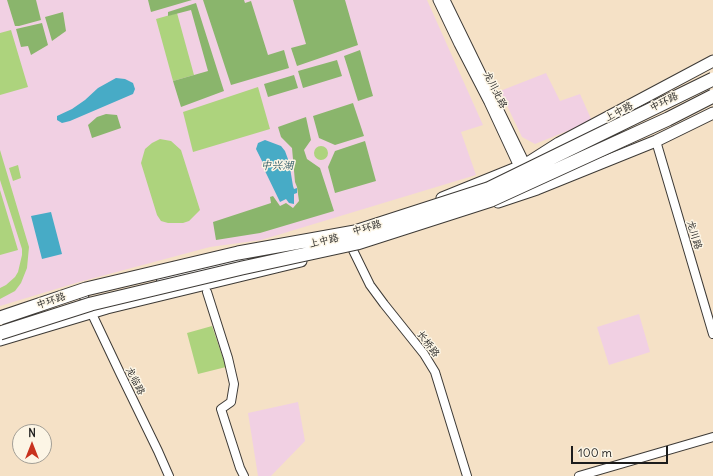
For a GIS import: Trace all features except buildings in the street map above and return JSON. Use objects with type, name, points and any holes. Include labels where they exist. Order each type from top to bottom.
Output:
[{"type":"highway","name":"中环路","points":[[0,318],[86,289],[238,253],[355,232],[488,189],[713,78]]},
{"type":"highway","name":"中环路","points":[[0,333],[91,304],[242,268],[357,243],[491,200],[668,119],[713,96]]},
{"type":"main road","name":"上中路","points":[[0,323],[83,296],[364,232],[522,165],[559,143],[713,61]]},
{"type":"main road","name":"上中路","points":[[0,340],[90,312],[282,266],[351,247],[534,191],[656,141],[713,113]]},
{"type":"street","name":"龙川北路","points":[[438,0],[459,44],[522,165]]},
{"type":"street","name":"龙川北路","points":[[445,0],[534,191]]},
{"type":"street","name":"龙川路","points":[[656,141],[713,334]]},
{"type":"street","name":"长桥路","points":[[347,236],[364,273],[378,296],[424,354],[435,372],[467,476]]},
{"type":"street","points":[[207,292],[228,358],[234,384],[230,402],[221,409],[244,476]]},
{"type":"street","name":"龙临路","points":[[83,296],[169,476]]},
{"type":"street","points":[[579,476],[713,437]]},
{"type":"shaded area","points":[[0,0],[427,0],[483,125],[461,132],[476,175],[261,240],[210,247],[79,282],[0,306]]},
{"type":"shaded area","points":[[546,73],[560,101],[580,94],[592,121],[535,144],[522,137],[500,91]]},
{"type":"shaded area","points":[[639,314],[650,352],[609,365],[597,327]]},
{"type":"shaded area","points":[[298,402],[305,441],[271,476],[258,476],[248,413]]},
{"type":"green space","points":[[7,0],[36,0],[41,20],[15,26]]},
{"type":"green space","points":[[148,0],[192,0],[151,12]]},
{"type":"green space","points":[[203,0],[244,0],[245,3],[251,1],[268,55],[284,50],[289,68],[231,85]]},
{"type":"green space","points":[[293,0],[345,0],[358,45],[297,66],[291,48],[306,44]]},
{"type":"green space","points":[[196,3],[224,91],[181,107],[173,81],[208,71],[191,10],[168,16],[168,12]]},
{"type":"green space","points":[[63,12],[66,31],[52,41],[45,17]]},
{"type":"green space","points":[[177,13],[194,75],[173,81],[156,19]]},
{"type":"green space","points":[[42,23],[48,45],[31,55],[28,46],[21,47],[16,29]]},
{"type":"green space","points":[[11,30],[28,87],[0,95],[0,33]]},
{"type":"green space","points":[[360,50],[373,96],[358,101],[344,56]]},
{"type":"green space","points":[[337,60],[342,76],[303,88],[298,71]]},
{"type":"green space","points":[[294,75],[298,88],[268,97],[264,84]]},
{"type":"green space","points":[[258,87],[270,129],[193,152],[183,112]]},
{"type":"green space","points":[[353,103],[364,136],[335,145],[319,138],[313,116]]},
{"type":"green space","points":[[106,114],[117,115],[121,128],[92,138],[88,125],[97,117]]},
{"type":"green space","points":[[306,117],[311,140],[304,150],[307,159],[320,168],[334,211],[260,233],[216,240],[213,222],[271,203],[270,197],[273,196],[280,206],[286,203],[293,208],[299,201],[295,182],[292,148],[281,137],[278,127]]},
{"type":"green space","points":[[160,139],[171,141],[181,150],[200,210],[189,221],[183,223],[168,223],[161,221],[157,215],[141,163],[145,149]]},
{"type":"green space","points":[[365,141],[376,181],[335,193],[328,167],[335,151]]},
{"type":"green space","points":[[321,146],[326,148],[328,153],[326,158],[321,160],[316,158],[314,153],[316,148]]},
{"type":"green space","points":[[0,150],[29,247],[27,268],[21,283],[15,291],[0,299],[0,288],[15,277],[18,272],[22,249],[0,180]]},
{"type":"green space","points":[[18,165],[21,178],[13,181],[9,168]]},
{"type":"green space","points":[[0,190],[18,250],[0,255]]},
{"type":"green space","points":[[212,326],[226,367],[198,374],[187,333]]},
{"type":"water","points":[[116,78],[125,79],[133,83],[135,89],[133,94],[70,121],[62,123],[57,120],[57,116],[72,109],[98,88]]},
{"type":"water","name":"中兴湖","points":[[265,140],[281,146],[285,151],[289,162],[293,186],[294,189],[297,188],[297,193],[294,194],[294,204],[289,203],[286,199],[280,202],[265,171],[256,149],[258,143]]},
{"type":"water","points":[[51,212],[62,254],[42,259],[31,216]]}]
